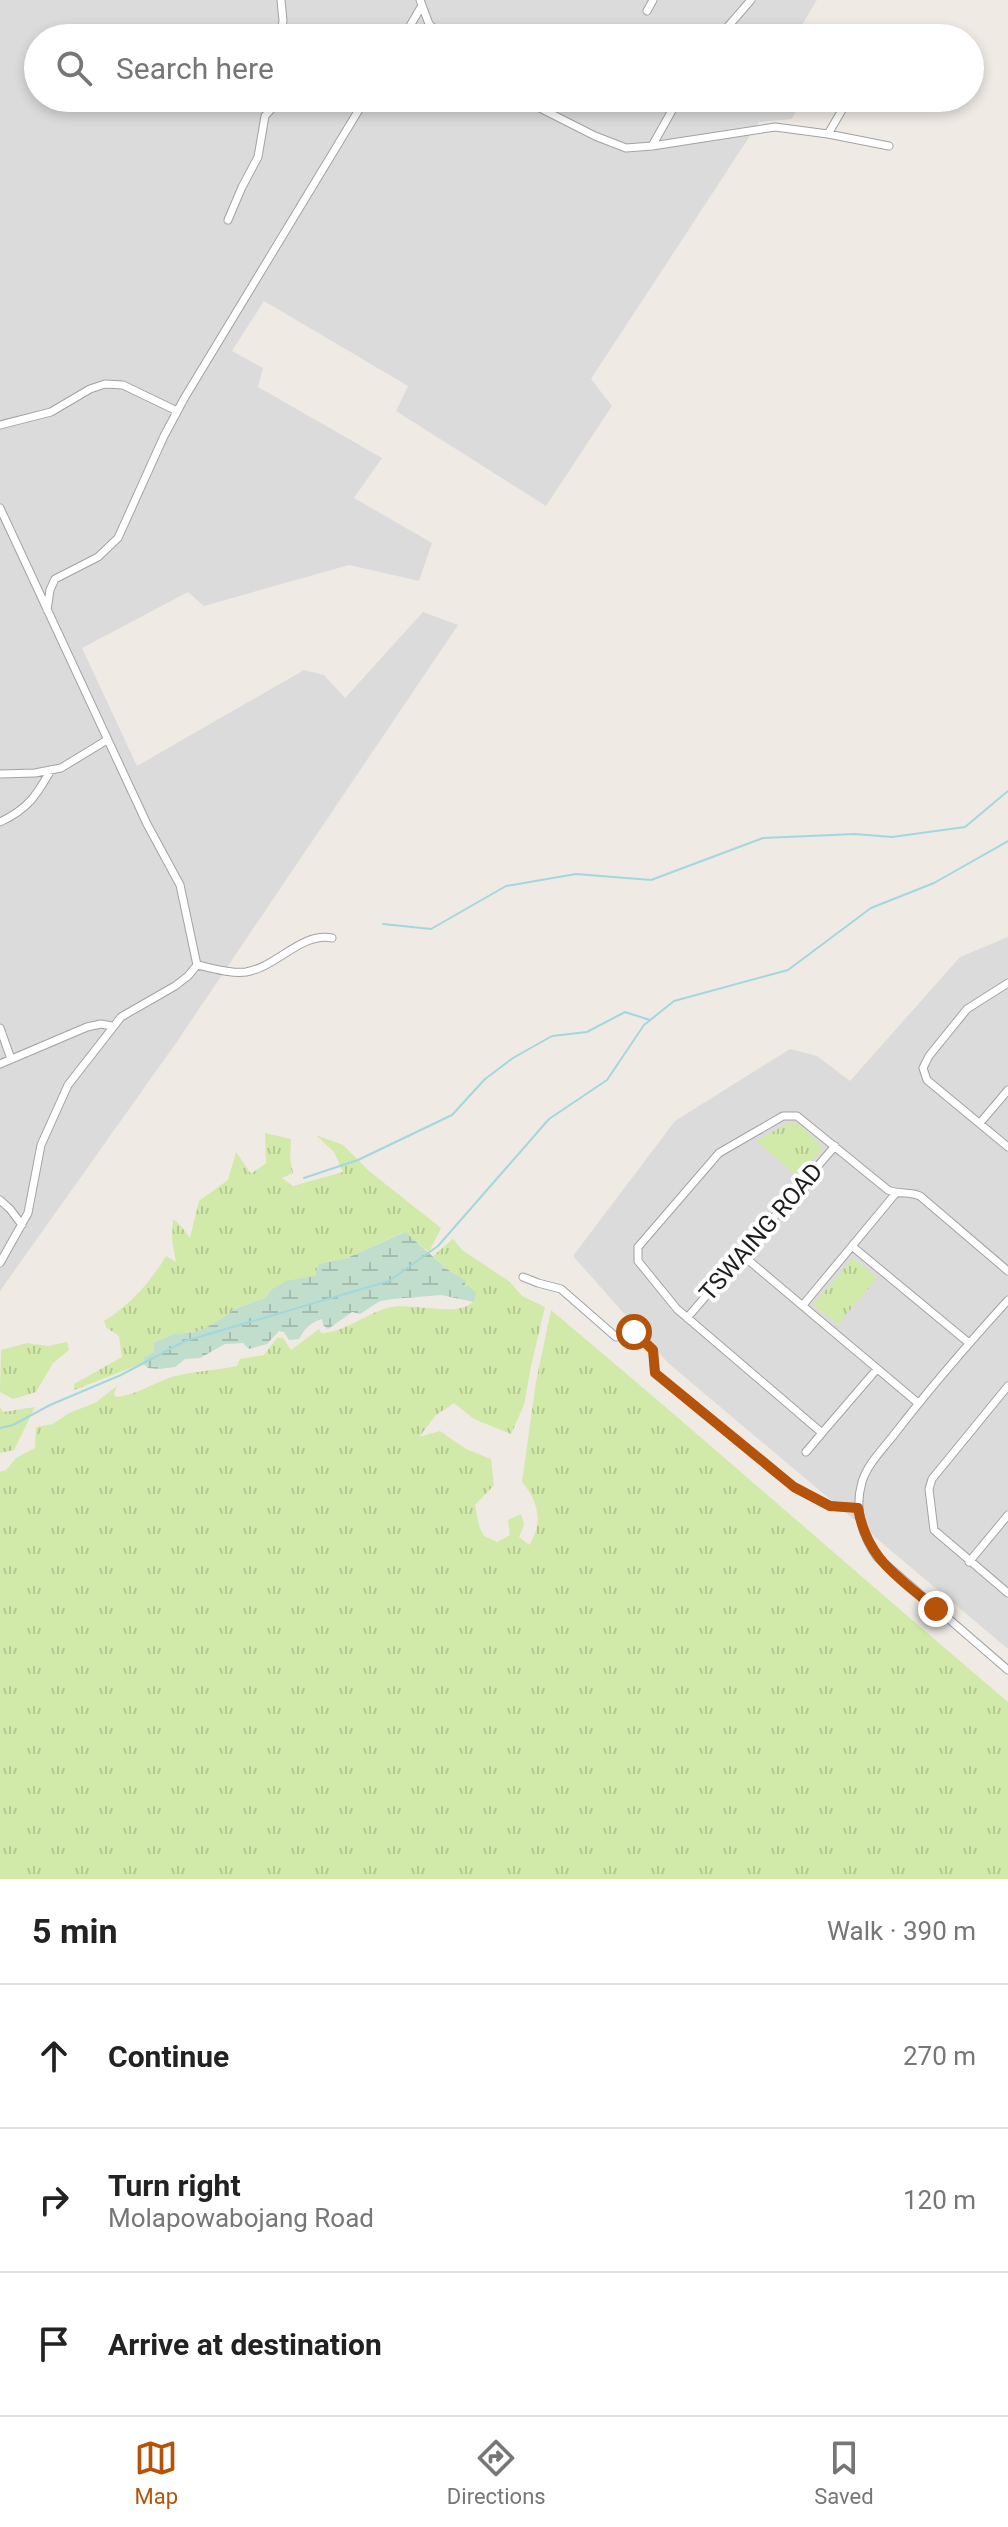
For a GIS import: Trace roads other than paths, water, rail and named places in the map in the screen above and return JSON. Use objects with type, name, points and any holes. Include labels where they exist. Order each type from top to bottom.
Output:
[{"type":"street","points":[[281,0],[282,24]]},
{"type":"street","points":[[647,11],[653,0]]},
{"type":"street","points":[[730,24],[751,0]]},
{"type":"street","points":[[410,24],[420,4]]},
{"type":"street","points":[[420,4],[430,24]]},
{"type":"street","points":[[228,220],[258,157],[265,116],[269,112]]},
{"type":"street","points":[[47,610],[55,579],[98,557],[118,538],[177,411],[358,112]]},
{"type":"street","points":[[548,112],[626,148],[775,127],[889,146]]},
{"type":"street","points":[[652,146],[671,112]]},
{"type":"street","points":[[828,134],[841,112]]},
{"type":"street","points":[[0,425],[51,412],[90,389],[105,384],[123,385],[177,411]]},
{"type":"street","points":[[0,508],[147,824],[180,885],[197,965]]},
{"type":"street","points":[[0,774],[61,768],[107,740]]},
{"type":"street","points":[[0,822],[22,811],[38,793],[51,770]]},
{"type":"street","points":[[197,965],[248,972],[268,965],[316,937],[332,938]]},
{"type":"street","points":[[0,1263],[28,1213],[41,1145],[62,1095],[121,1017],[175,986],[197,965]]},
{"type":"street","points":[[1008,983],[967,1009],[923,1068],[927,1080],[1008,1147]]},
{"type":"street","points":[[0,1064],[87,1027],[101,1024],[112,1026]]},
{"type":"street","points":[[0,1028],[11,1059]]},
{"type":"street","points":[[980,1123],[1008,1090]]},
{"type":"street","points":[[822,1433],[687,1318],[638,1261],[641,1243],[719,1153],[783,1116],[801,1117],[888,1190],[920,1196],[1008,1271]]},
{"type":"street","name":"TSWAING ROAD","points":[[687,1318],[835,1146]]},
{"type":"street","points":[[803,1305],[896,1193]]},
{"type":"street","points":[[0,1200],[22,1225]]},
{"type":"street","points":[[853,1247],[969,1343]]},
{"type":"street","points":[[741,1254],[918,1403]]},
{"type":"street","points":[[523,1277],[561,1289],[616,1337],[635,1332],[653,1350],[655,1373],[794,1487],[830,1506],[858,1508]]},
{"type":"street","points":[[1008,1300],[918,1403],[865,1473],[858,1508],[868,1545],[877,1557],[1008,1670]]},
{"type":"street","points":[[806,1452],[877,1369]]},
{"type":"street","points":[[1008,1386],[929,1483],[934,1530],[1008,1593]]},
{"type":"street","points":[[969,1562],[1008,1515]]},
{"type":"waterway","points":[[383,924],[431,929],[506,886],[576,874],[651,880],[763,838],[855,834],[892,837],[965,827],[1008,791]]},
{"type":"waterway","points":[[0,1428],[13,1425],[50,1405],[121,1375],[185,1341],[389,1281],[438,1246],[549,1119],[607,1080],[644,1025],[674,1001],[788,970],[871,908],[934,883],[1008,841]]},
{"type":"waterway","points":[[304,1178],[358,1160],[452,1115],[485,1079],[513,1058],[552,1036],[587,1032],[625,1012],[650,1020]]}]
